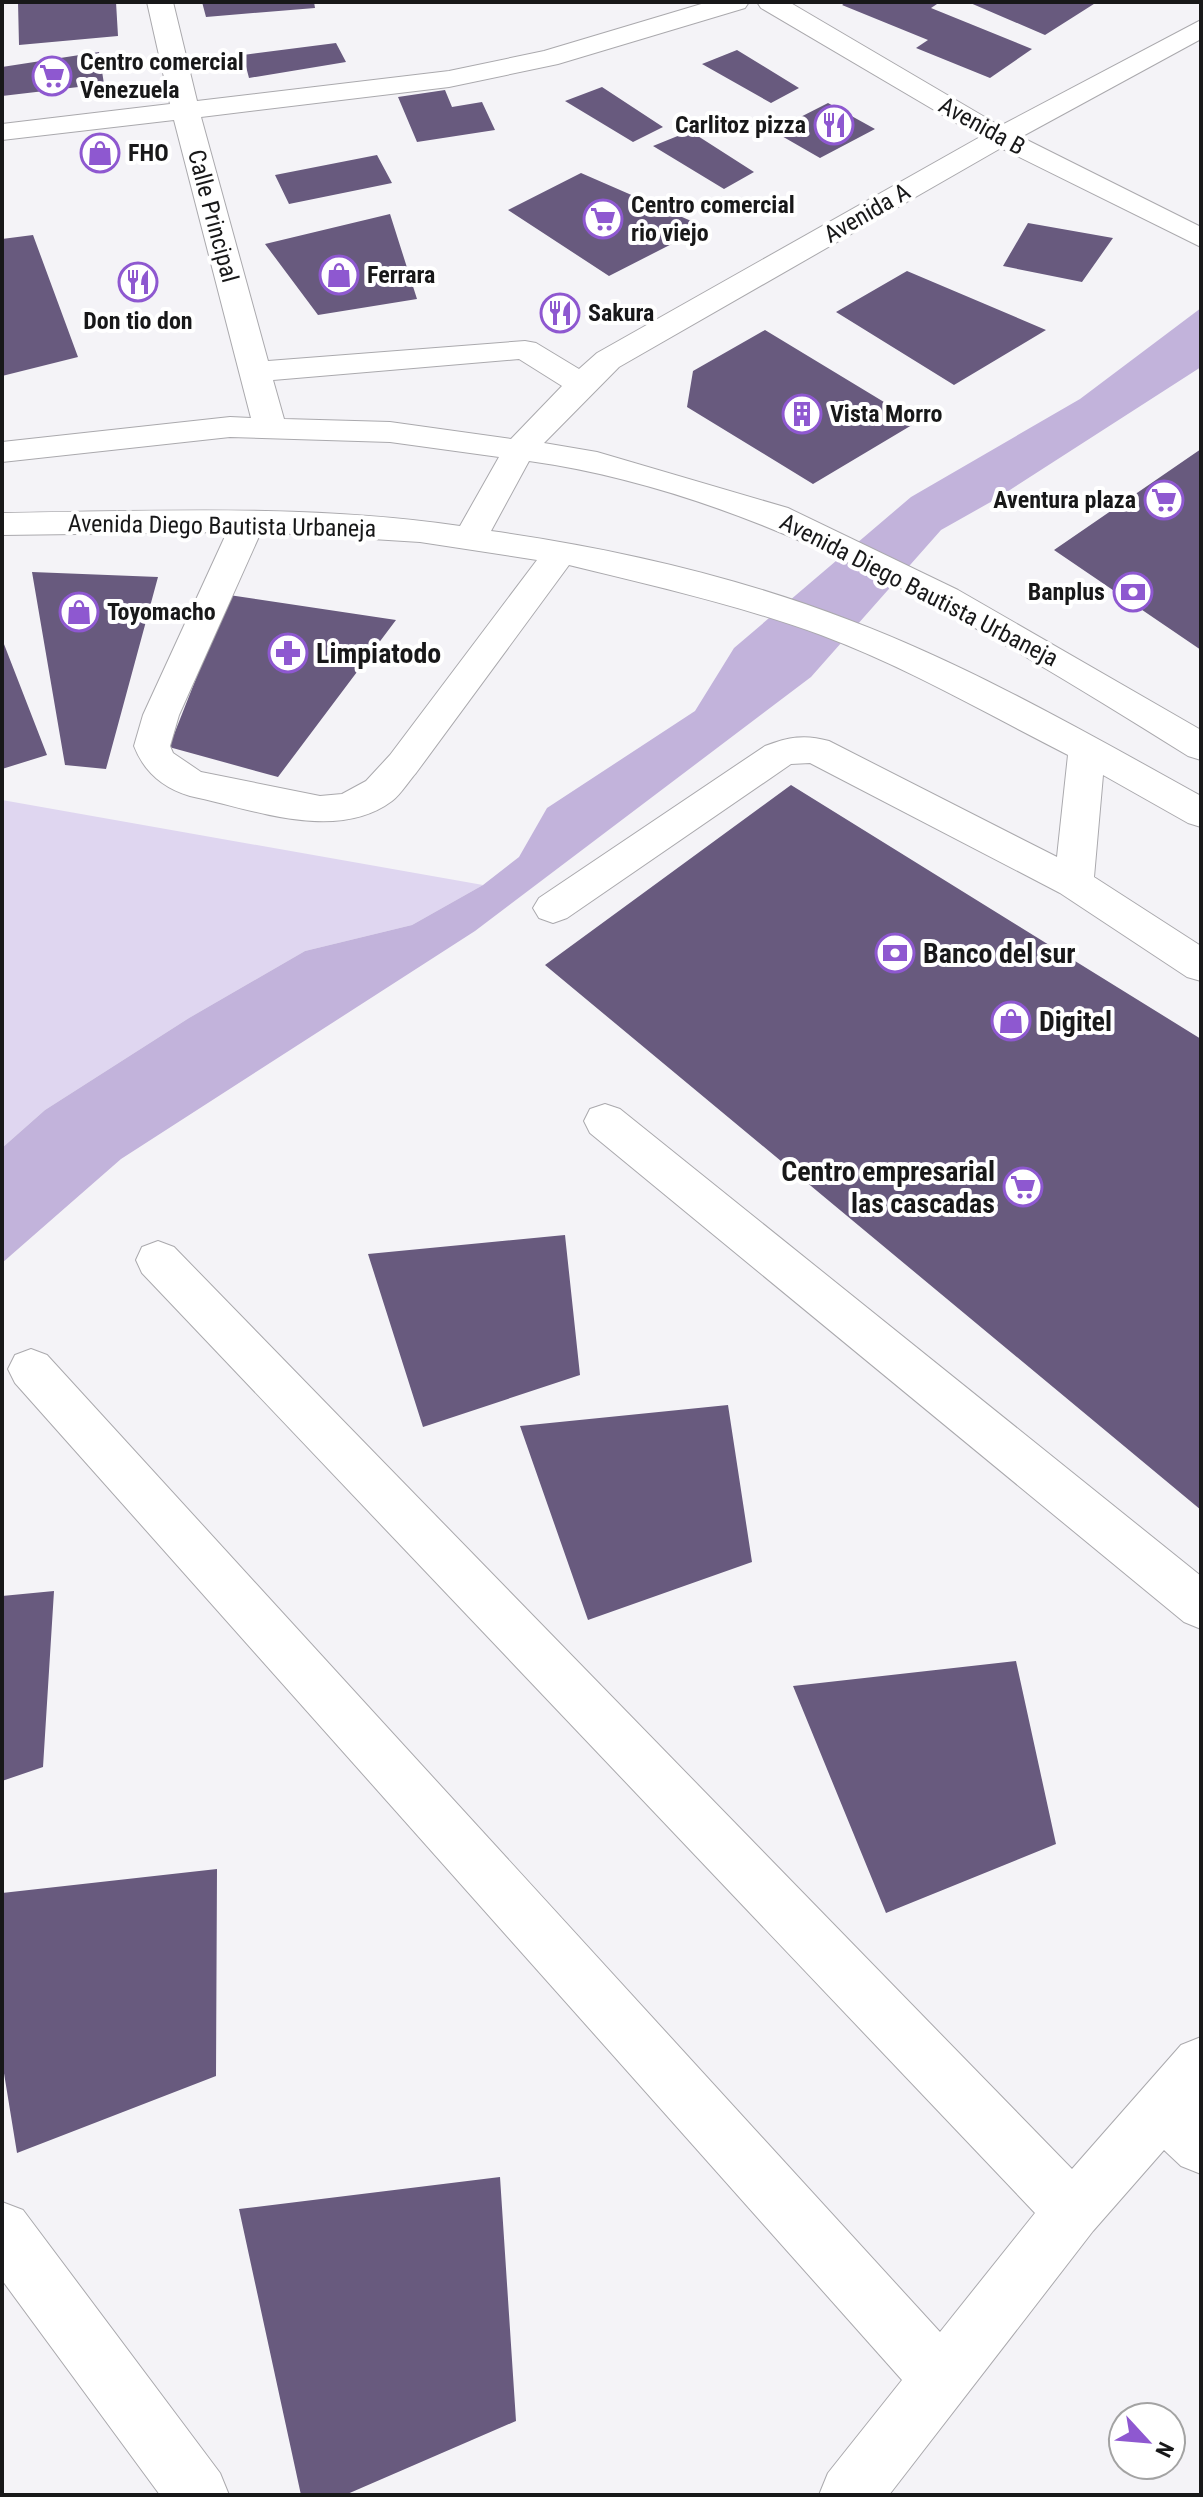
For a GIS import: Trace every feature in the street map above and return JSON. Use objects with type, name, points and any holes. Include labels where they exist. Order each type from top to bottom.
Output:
[{"type":"street","name":"Calle Principal","points":[[160,2],[185,109],[270,428]]},
{"type":"street","points":[[2,132],[503,70],[736,2]]},
{"type":"street","name":"Avenida B","points":[[781,4],[1000,137],[1201,238]]},
{"type":"street","name":"Avenida A","points":[[470,538],[519,450],[608,360],[1000,137],[1201,28]]},
{"type":"street","points":[[254,372],[519,350],[531,353],[581,384]]},
{"type":"street","name":"Avenida Diego Bautista Urbaneja","points":[[2,452],[230,427],[390,432],[585,459],[776,516],[946,598],[1124,699],[1201,747]]},
{"type":"street","points":[[249,521],[161,715],[152,746],[158,761],[190,783],[320,810],[349,807],[379,791],[403,764],[561,552]]},
{"type":"street","name":"Avenida Diego Bautista Urbaneja","points":[[2,524],[249,521],[420,531],[561,552],[745,596],[837,628],[915,662],[1087,749],[1201,813]]},
{"type":"street","points":[[553,908],[778,755],[794,749],[816,750],[1074,883],[1201,966]]},
{"type":"street","points":[[1074,883],[1087,749]]},
{"type":"street","points":[[605,1121],[1201,1606]]},
{"type":"street","points":[[158,1260],[1073,2211]]},
{"type":"street","points":[[31,1369],[941,2378]]},
{"type":"street","points":[[850,2495],[1073,2211],[1182,2128],[1201,2065]]},
{"type":"street","points":[[2,2231],[198,2495]]},
{"type":"shaded area","points":[[1201,308],[1201,367],[996,499],[941,530],[811,677],[475,931],[121,1159],[2,1263],[2,1148],[45,1110],[189,1018],[305,951],[412,925],[483,885],[519,857],[547,808],[695,711],[734,648],[911,497],[1080,399]]},
{"type":"shaded area","points":[[2,800],[483,885],[412,925],[305,951],[189,1018],[45,1110],[2,1148]]},
{"type":"building","points":[[18,2],[116,2],[118,36],[19,45]]},
{"type":"building","points":[[202,2],[314,2],[315,8],[206,17]]},
{"type":"building","points":[[846,2],[940,2],[931,8],[1032,49],[990,78],[916,48],[928,40],[842,5]]},
{"type":"building","points":[[968,2],[1097,2],[1045,35]]},
{"type":"building","points":[[336,43],[346,62],[249,78],[243,55]]},
{"type":"building","points":[[737,50],[799,88],[771,103],[702,64]]},
{"type":"building","name":"Centro comercial Venezuela","points":[[99,52],[104,84],[2,96],[2,67]]},
{"type":"building","points":[[602,87],[663,127],[633,142],[565,101]]},
{"type":"building","points":[[445,90],[452,107],[482,102],[495,130],[417,142],[398,97]]},
{"type":"building","points":[[828,103],[875,129],[820,158],[773,131]]},
{"type":"building","points":[[690,131],[754,172],[724,189],[653,146]]},
{"type":"building","points":[[377,155],[392,183],[289,204],[275,175]]},
{"type":"building","name":"Centro comercial rio viejo","points":[[581,173],[705,227],[609,276],[508,210]]},
{"type":"building","points":[[390,214],[417,299],[318,315],[265,244]]},
{"type":"building","points":[[1028,223],[1113,238],[1082,282],[1003,266]]},
{"type":"building","points":[[33,235],[78,357],[2,376],[2,239]]},
{"type":"building","points":[[907,271],[1046,330],[954,385],[836,312]]},
{"type":"building","name":"Vista Morro","points":[[765,330],[917,422],[813,484],[687,407],[693,371]]},
{"type":"building","name":"Aventura plaza","points":[[1201,449],[1201,650],[1054,550]]},
{"type":"building","points":[[32,572],[158,577],[106,769],[65,765]]},
{"type":"building","points":[[229,595],[396,620],[278,777],[169,747]]},
{"type":"building","points":[[2,639],[47,755],[2,769]]},
{"type":"building","points":[[791,785],[1201,1039],[1201,1510],[545,965]]},
{"type":"building","points":[[565,1235],[580,1375],[423,1427],[368,1254]]},
{"type":"building","points":[[728,1405],[752,1562],[588,1620],[520,1426]]},
{"type":"building","points":[[54,1591],[43,1767],[2,1781],[2,1596]]},
{"type":"building","points":[[1016,1661],[1056,1844],[886,1913],[793,1686]]},
{"type":"building","points":[[217,1869],[216,2076],[17,2153],[2,2061],[2,1893]]},
{"type":"building","points":[[500,2177],[516,2421],[345,2495],[301,2495],[239,2209]]},
{"type":"place","name":"Centro comercial Venezuela","points":[[52,76]]},
{"type":"place","name":"Carlitoz pizza","points":[[834,125]]},
{"type":"place","name":"FHO","points":[[100,153]]},
{"type":"place","name":"Centro comercial rio viejo","points":[[603,219]]},
{"type":"place","name":"Ferrara","points":[[339,275]]},
{"type":"place","name":"Don tio don","points":[[138,282]]},
{"type":"place","name":"Sakura","points":[[560,313]]},
{"type":"place","name":"Vista Morro","points":[[802,414]]},
{"type":"place","name":"Aventura plaza","points":[[1164,500]]},
{"type":"place","name":"Banplus","points":[[1133,592]]},
{"type":"place","name":"Toyomacho","points":[[79,612]]},
{"type":"place","name":"Limpiatodo","points":[[288,653]]},
{"type":"place","name":"Banco del sur","points":[[895,953]]},
{"type":"place","name":"Digitel","points":[[1011,1021]]},
{"type":"place","name":"Centro empresarial las cascadas","points":[[1023,1187]]}]
